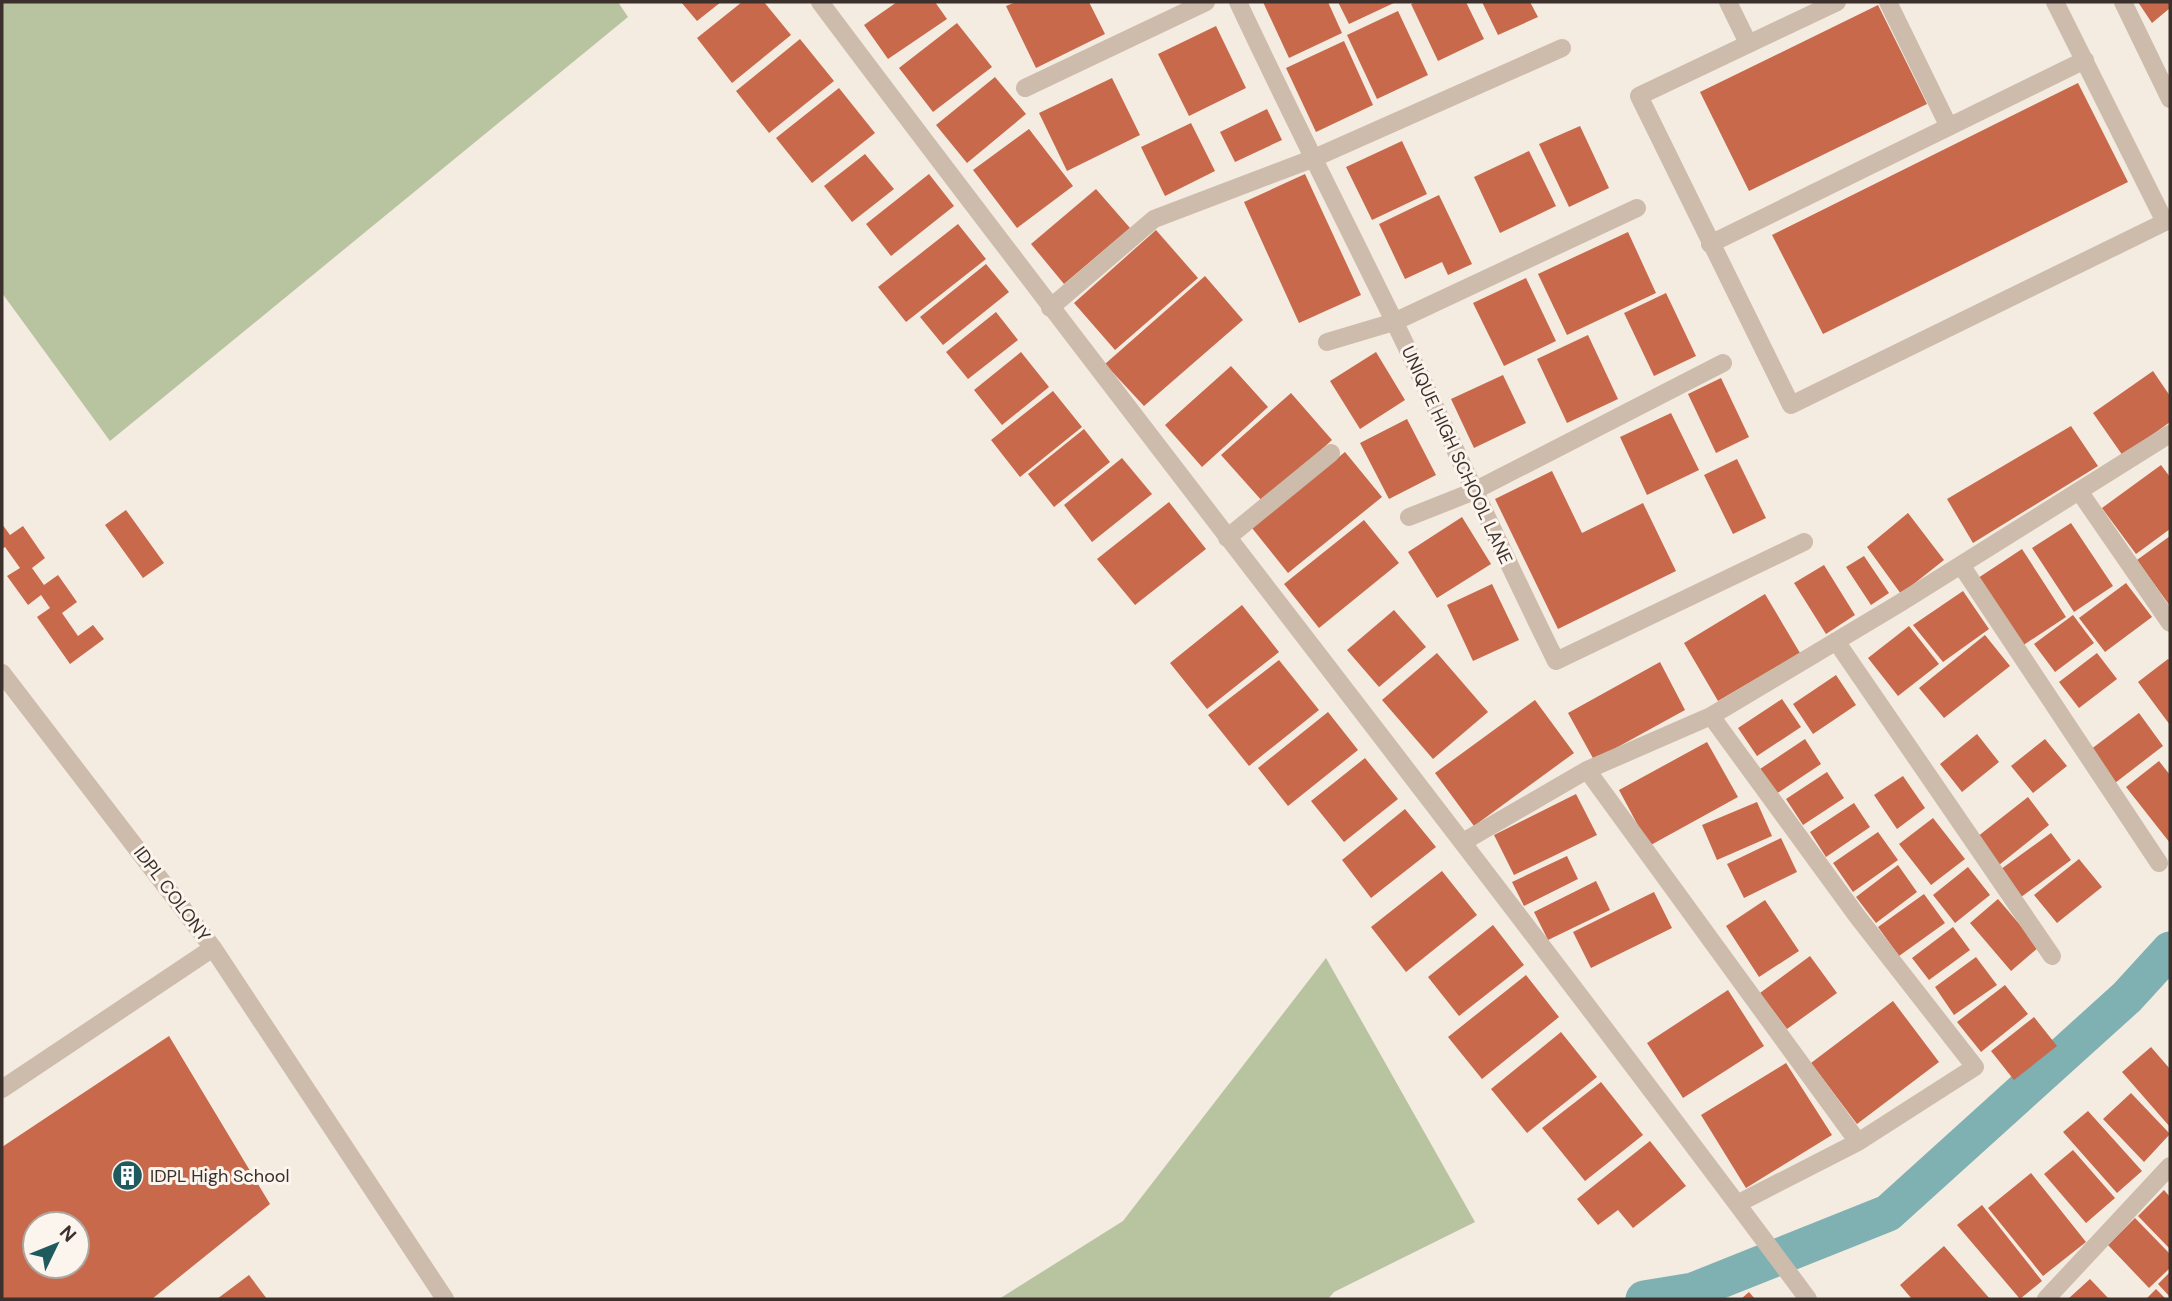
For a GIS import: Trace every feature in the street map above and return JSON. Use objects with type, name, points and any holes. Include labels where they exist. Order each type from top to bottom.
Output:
[{"type":"street","points":[[820,2],[1049,308],[1463,842],[1808,1299]]},
{"type":"street","points":[[1025,88],[1206,2]]},
{"type":"street","name":"UNIQUE HIGH SCHOOL LANE","points":[[1238,2],[1312,159],[1394,322],[1472,492],[1556,661],[1804,542]]},
{"type":"street","points":[[1728,2],[1748,43]]},
{"type":"street","points":[[1837,2],[1639,96],[1791,405],[2165,222],[2055,2]]},
{"type":"street","points":[[1888,2],[1949,127]]},
{"type":"street","points":[[2123,2],[2165,75],[2170,99]]},
{"type":"street","points":[[1049,308],[1154,219],[1312,159],[1562,48]]},
{"type":"street","points":[[1710,244],[2085,60]]},
{"type":"street","points":[[1327,342],[1394,322],[1637,208]]},
{"type":"street","points":[[1409,517],[1472,492],[1723,363]]},
{"type":"street","points":[[1463,842],[1587,770],[1711,716],[1961,565],[2170,433]]},
{"type":"street","points":[[1227,537],[1331,453]]},
{"type":"street","points":[[2079,491],[2170,623]]},
{"type":"street","points":[[1961,565],[2159,863]]},
{"type":"street","points":[[1836,641],[2053,956]]},
{"type":"street","name":"IDPL COLONY","points":[[2,673],[213,948],[2,1089]]},
{"type":"street","points":[[1711,716],[1857,916],[1975,1067],[1858,1142],[1737,1204]]},
{"type":"street","points":[[1587,770],[1858,1142]]},
{"type":"street","points":[[213,948],[445,1299]]},
{"type":"street","points":[[2046,1299],[2170,1166]]},
{"type":"green space","points":[[2,2],[618,2],[628,17],[110,441],[2,293]]},
{"type":"green space","points":[[1326,958],[1475,1222],[1334,1292],[1328,1299],[999,1299],[1123,1221]]},
{"type":"building","points":[[681,2],[721,2],[697,21]]},
{"type":"building","points":[[742,2],[764,2],[791,35],[732,83],[697,38]]},
{"type":"building","points":[[897,2],[935,2],[947,19],[888,59],[864,25]]},
{"type":"building","points":[[1016,2],[1089,2],[1105,34],[1036,68],[1006,6]]},
{"type":"building","points":[[1263,2],[1328,2],[1342,33],[1289,58]]},
{"type":"building","points":[[1338,2],[1396,2],[1349,24]]},
{"type":"building","points":[[1466,2],[1484,39],[1438,61],[1411,4]]},
{"type":"building","points":[[1482,2],[1530,2],[1538,17],[1498,35]]},
{"type":"building","points":[[2138,2],[2170,2],[2170,8],[2152,23]]},
{"type":"building","points":[[1878,5],[1927,104],[1749,191],[1700,92]]},
{"type":"building","points":[[1398,11],[1428,75],[1377,99],[1347,35]]},
{"type":"building","points":[[957,23],[992,67],[933,112],[899,68]]},
{"type":"building","points":[[1216,26],[1246,88],[1189,116],[1158,54]]},
{"type":"building","points":[[800,39],[834,81],[769,133],[736,91]]},
{"type":"building","points":[[1344,41],[1373,105],[1316,132],[1286,68]]},
{"type":"building","points":[[995,77],[1026,114],[967,163],[936,125]]},
{"type":"building","points":[[1112,78],[1140,135],[1067,171],[1039,113]]},
{"type":"building","points":[[2078,83],[2128,182],[1823,334],[1772,235]]},
{"type":"building","points":[[839,88],[875,133],[812,183],[776,138]]},
{"type":"building","points":[[1267,109],[1282,140],[1235,162],[1220,132]]},
{"type":"building","points":[[1191,123],[1215,171],[1165,196],[1141,147]]},
{"type":"building","points":[[1580,126],[1609,188],[1569,207],[1539,144]]},
{"type":"building","points":[[1029,129],[1073,186],[1017,228],[973,170]]},
{"type":"building","points":[[1402,141],[1427,194],[1372,220],[1346,167]]},
{"type":"building","points":[[1529,151],[1556,206],[1500,233],[1474,177]]},
{"type":"building","points":[[865,154],[894,189],[852,222],[824,186]]},
{"type":"building","points":[[929,174],[954,206],[891,256],[866,224]]},
{"type":"building","points":[[1305,174],[1361,295],[1299,323],[1244,202]]},
{"type":"building","points":[[1096,189],[1130,228],[1064,284],[1031,244]]},
{"type":"building","points":[[1439,195],[1472,264],[1448,275],[1442,262],[1405,279],[1379,224]]},
{"type":"building","points":[[958,224],[986,259],[906,322],[878,287]]},
{"type":"building","points":[[1156,230],[1198,278],[1115,350],[1074,303]]},
{"type":"building","points":[[1628,232],[1656,293],[1567,335],[1538,274]]},
{"type":"building","points":[[986,264],[1009,292],[943,345],[920,317]]},
{"type":"building","points":[[1205,276],[1243,320],[1144,406],[1105,364]]},
{"type":"building","points":[[1526,278],[1556,341],[1504,366],[1473,303]]},
{"type":"building","points":[[1666,293],[1696,356],[1654,376],[1624,313]]},
{"type":"building","points":[[996,312],[1018,340],[968,379],[946,352]]},
{"type":"building","points":[[1588,335],[1618,399],[1567,423],[1537,359]]},
{"type":"building","points":[[1021,352],[1049,387],[1002,425],[974,390]]},
{"type":"building","points":[[1376,352],[1405,400],[1360,429],[1330,381]]},
{"type":"building","points":[[1231,366],[1268,407],[1202,467],[1165,425]]},
{"type":"building","points":[[2153,371],[2170,396],[2170,422],[2123,456],[2093,413]]},
{"type":"building","points":[[1503,375],[1526,423],[1474,448],[1451,399]]},
{"type":"building","points":[[1721,378],[1749,437],[1716,453],[1688,394]]},
{"type":"building","points":[[1053,391],[1082,427],[1020,477],[991,440]]},
{"type":"building","points":[[1291,393],[1332,440],[1263,502],[1221,455]]},
{"type":"building","points":[[1671,413],[1699,470],[1647,495],[1620,437]]},
{"type":"building","points":[[1407,419],[1436,475],[1389,499],[1360,443]]},
{"type":"building","points":[[2071,426],[2098,466],[1973,543],[1947,499]]},
{"type":"building","points":[[1084,429],[1110,462],[1054,507],[1028,474]]},
{"type":"building","points":[[1345,452],[1382,497],[1288,573],[1252,528]]},
{"type":"building","points":[[1122,458],[1152,494],[1092,542],[1064,505]]},
{"type":"building","points":[[1737,459],[1766,518],[1733,534],[1704,475]]},
{"type":"building","points":[[2161,465],[2170,477],[2170,529],[2136,554],[2102,508]]},
{"type":"building","points":[[1552,471],[1582,533],[1643,503],[1676,571],[1558,629],[1495,499]]},
{"type":"building","points":[[1169,502],[1206,549],[1135,605],[1097,559]]},
{"type":"building","points":[[126,510],[164,563],[143,578],[105,525]]},
{"type":"building","points":[[1908,513],[1944,560],[1901,594],[1867,547]]},
{"type":"building","points":[[1462,517],[1491,564],[1437,598],[1408,552]]},
{"type":"building","points":[[1364,520],[1399,563],[1319,628],[1284,584]]},
{"type":"building","points":[[2071,523],[2113,586],[2074,612],[2032,548]]},
{"type":"building","points":[[2,524],[10,535],[23,526],[45,558],[32,568],[44,585],[58,575],[77,602],[62,613],[78,636],[93,625],[104,639],[70,664],[37,617],[50,608],[41,595],[28,605],[7,576],[20,568],[5,547],[2,549]]},
{"type":"building","points":[[2170,536],[2170,606],[2137,560]]},
{"type":"building","points":[[2022,549],[2066,617],[2022,646],[1978,578]]},
{"type":"building","points":[[1864,556],[1889,593],[1871,605],[1846,567]]},
{"type":"building","points":[[1824,565],[1855,615],[1826,634],[1794,583]]},
{"type":"building","points":[[2126,583],[2152,617],[2105,652],[2079,618]]},
{"type":"building","points":[[1492,584],[1519,640],[1473,661],[1447,605]]},
{"type":"building","points":[[1963,591],[1989,629],[1943,662],[1913,625]]},
{"type":"building","points":[[1765,594],[1800,653],[1718,701],[1684,643]]},
{"type":"building","points":[[1242,605],[1279,652],[1207,709],[1170,663]]},
{"type":"building","points":[[1394,610],[1426,647],[1379,687],[1347,650]]},
{"type":"building","points":[[2073,615],[2094,643],[2055,672],[2034,644]]},
{"type":"building","points":[[1909,626],[1939,664],[1898,696],[1868,658]]},
{"type":"building","points":[[1985,635],[2010,666],[1944,718],[1919,688]]},
{"type":"building","points":[[1437,653],[1488,712],[1433,759],[1382,700]]},
{"type":"building","points":[[2097,653],[2117,679],[2079,708],[2059,682]]},
{"type":"building","points":[[2168,659],[2170,661],[2170,725],[2138,682]]},
{"type":"building","points":[[1279,660],[1319,710],[1249,766],[1208,715]]},
{"type":"building","points":[[1660,662],[1685,710],[1594,760],[1568,713]]},
{"type":"building","points":[[1836,675],[1856,705],[1813,734],[1793,704]]},
{"type":"building","points":[[1782,699],[1801,727],[1757,756],[1738,728]]},
{"type":"building","points":[[1535,700],[1574,753],[1474,826],[1435,773]]},
{"type":"building","points":[[1328,712],[1358,750],[1288,806],[1258,768]]},
{"type":"building","points":[[2139,713],[2163,746],[2115,783],[2090,750]]},
{"type":"building","points":[[1977,734],[1999,762],[1962,792],[1940,764]]},
{"type":"building","points":[[1805,739],[1821,764],[1776,794],[1760,769]]},
{"type":"building","points":[[2045,739],[2067,766],[2033,793],[2011,766]]},
{"type":"building","points":[[1707,742],[1738,797],[1649,846],[1619,790]]},
{"type":"building","points":[[1365,758],[1398,799],[1344,842],[1311,801]]},
{"type":"building","points":[[2159,761],[2170,775],[2170,843],[2126,787]]},
{"type":"building","points":[[1827,772],[1844,798],[1803,825],[1786,799]]},
{"type":"building","points":[[1903,776],[1925,808],[1897,829],[1874,795]]},
{"type":"building","points":[[1576,794],[1597,835],[1514,875],[1494,835]]},
{"type":"building","points":[[2028,797],[2049,825],[1999,865],[1977,837]]},
{"type":"building","points":[[1757,802],[1772,836],[1717,860],[1702,825]]},
{"type":"building","points":[[1854,803],[1870,827],[1826,857],[1810,832]]},
{"type":"building","points":[[1405,809],[1436,847],[1371,898],[1342,860]]},
{"type":"building","points":[[1933,818],[1965,859],[1931,885],[1899,844]]},
{"type":"building","points":[[1878,832],[1898,860],[1853,892],[1833,863]]},
{"type":"building","points":[[2051,833],[2071,860],[2017,900],[1997,872]]},
{"type":"building","points":[[1781,838],[1797,872],[1744,898],[1727,864]]},
{"type":"building","points":[[1567,856],[1578,879],[1524,906],[1512,882]]},
{"type":"building","points":[[2079,859],[2102,887],[2057,923],[2034,895]]},
{"type":"building","points":[[1898,865],[1917,892],[1876,923],[1856,897]]},
{"type":"building","points":[[1968,867],[1990,895],[1955,923],[1933,895]]},
{"type":"building","points":[[1442,871],[1477,915],[1406,972],[1371,927]]},
{"type":"building","points":[[1596,881],[1610,910],[1548,940],[1534,912]]},
{"type":"building","points":[[1654,892],[1672,928],[1591,968],[1573,932]]},
{"type":"building","points":[[1924,894],[1945,923],[1899,956],[1878,927]]},
{"type":"building","points":[[1998,899],[2039,947],[2011,971],[1970,923]]},
{"type":"building","points":[[1765,900],[1799,951],[1759,977],[1726,926]]},
{"type":"building","points":[[1493,925],[1524,965],[1459,1016],[1428,977]]},
{"type":"building","points":[[1953,927],[1970,950],[1929,980],[1912,958]]},
{"type":"building","points":[[1810,956],[1837,993],[1787,1029],[1760,993]]},
{"type":"building","points":[[1976,957],[1997,985],[1954,1015],[1935,987]]},
{"type":"building","points":[[1526,975],[1559,1017],[1482,1079],[1448,1037]]},
{"type":"building","points":[[2005,985],[2028,1014],[1981,1052],[1957,1022]]},
{"type":"building","points":[[1728,990],[1764,1046],[1683,1098],[1647,1043]]},
{"type":"building","points":[[1893,1001],[1939,1062],[1857,1124],[1811,1063]]},
{"type":"building","points":[[2034,1017],[2057,1046],[2014,1080],[1991,1051]]},
{"type":"building","points":[[1561,1032],[1597,1077],[1527,1133],[1491,1089]]},
{"type":"building","name":"IDPL High School","points":[[169,1036],[270,1204],[152,1299],[2,1299],[2,1147]]},
{"type":"building","points":[[2151,1047],[2170,1069],[2170,1127],[2122,1072]]},
{"type":"building","points":[[1786,1063],[1832,1135],[1746,1188],[1701,1115]]},
{"type":"building","points":[[1601,1082],[1643,1135],[1585,1181],[1542,1128]]},
{"type":"building","points":[[2131,1093],[2170,1134],[2144,1162],[2103,1119]]},
{"type":"building","points":[[2088,1111],[2142,1171],[2117,1193],[2063,1132]]},
{"type":"building","points":[[1650,1141],[1686,1186],[1633,1228],[1618,1210],[1598,1225],[1577,1199]]},
{"type":"building","points":[[2073,1150],[2115,1198],[2086,1223],[2044,1174]]},
{"type":"building","points":[[2031,1173],[2086,1242],[2043,1276],[1988,1208]]},
{"type":"building","points":[[2164,1190],[2170,1197],[2170,1249],[2138,1216]]},
{"type":"building","points":[[1982,1205],[2042,1281],[2020,1299],[1957,1225]]},
{"type":"building","points":[[2135,1218],[2170,1254],[2170,1268],[2149,1288],[2108,1245]]},
{"type":"building","points":[[1944,1246],[1990,1299],[1912,1299],[1900,1285]]},
{"type":"building","points":[[2170,1272],[2170,1297],[2158,1284]]},
{"type":"building","points":[[249,1275],[267,1299],[217,1299]]},
{"type":"building","points":[[2090,1279],[2109,1299],[2068,1299]]},
{"type":"building","points":[[2156,1289],[2166,1299],[2146,1299]]},
{"type":"building","points":[[1749,1292],[1755,1299],[1741,1299]]},
{"type":"waterway","points":[[1644,1299],[1693,1291],[1888,1213],[2127,997],[2170,950]]},
{"type":"place","name":"IDPL High School","points":[[127,1176]]}]
